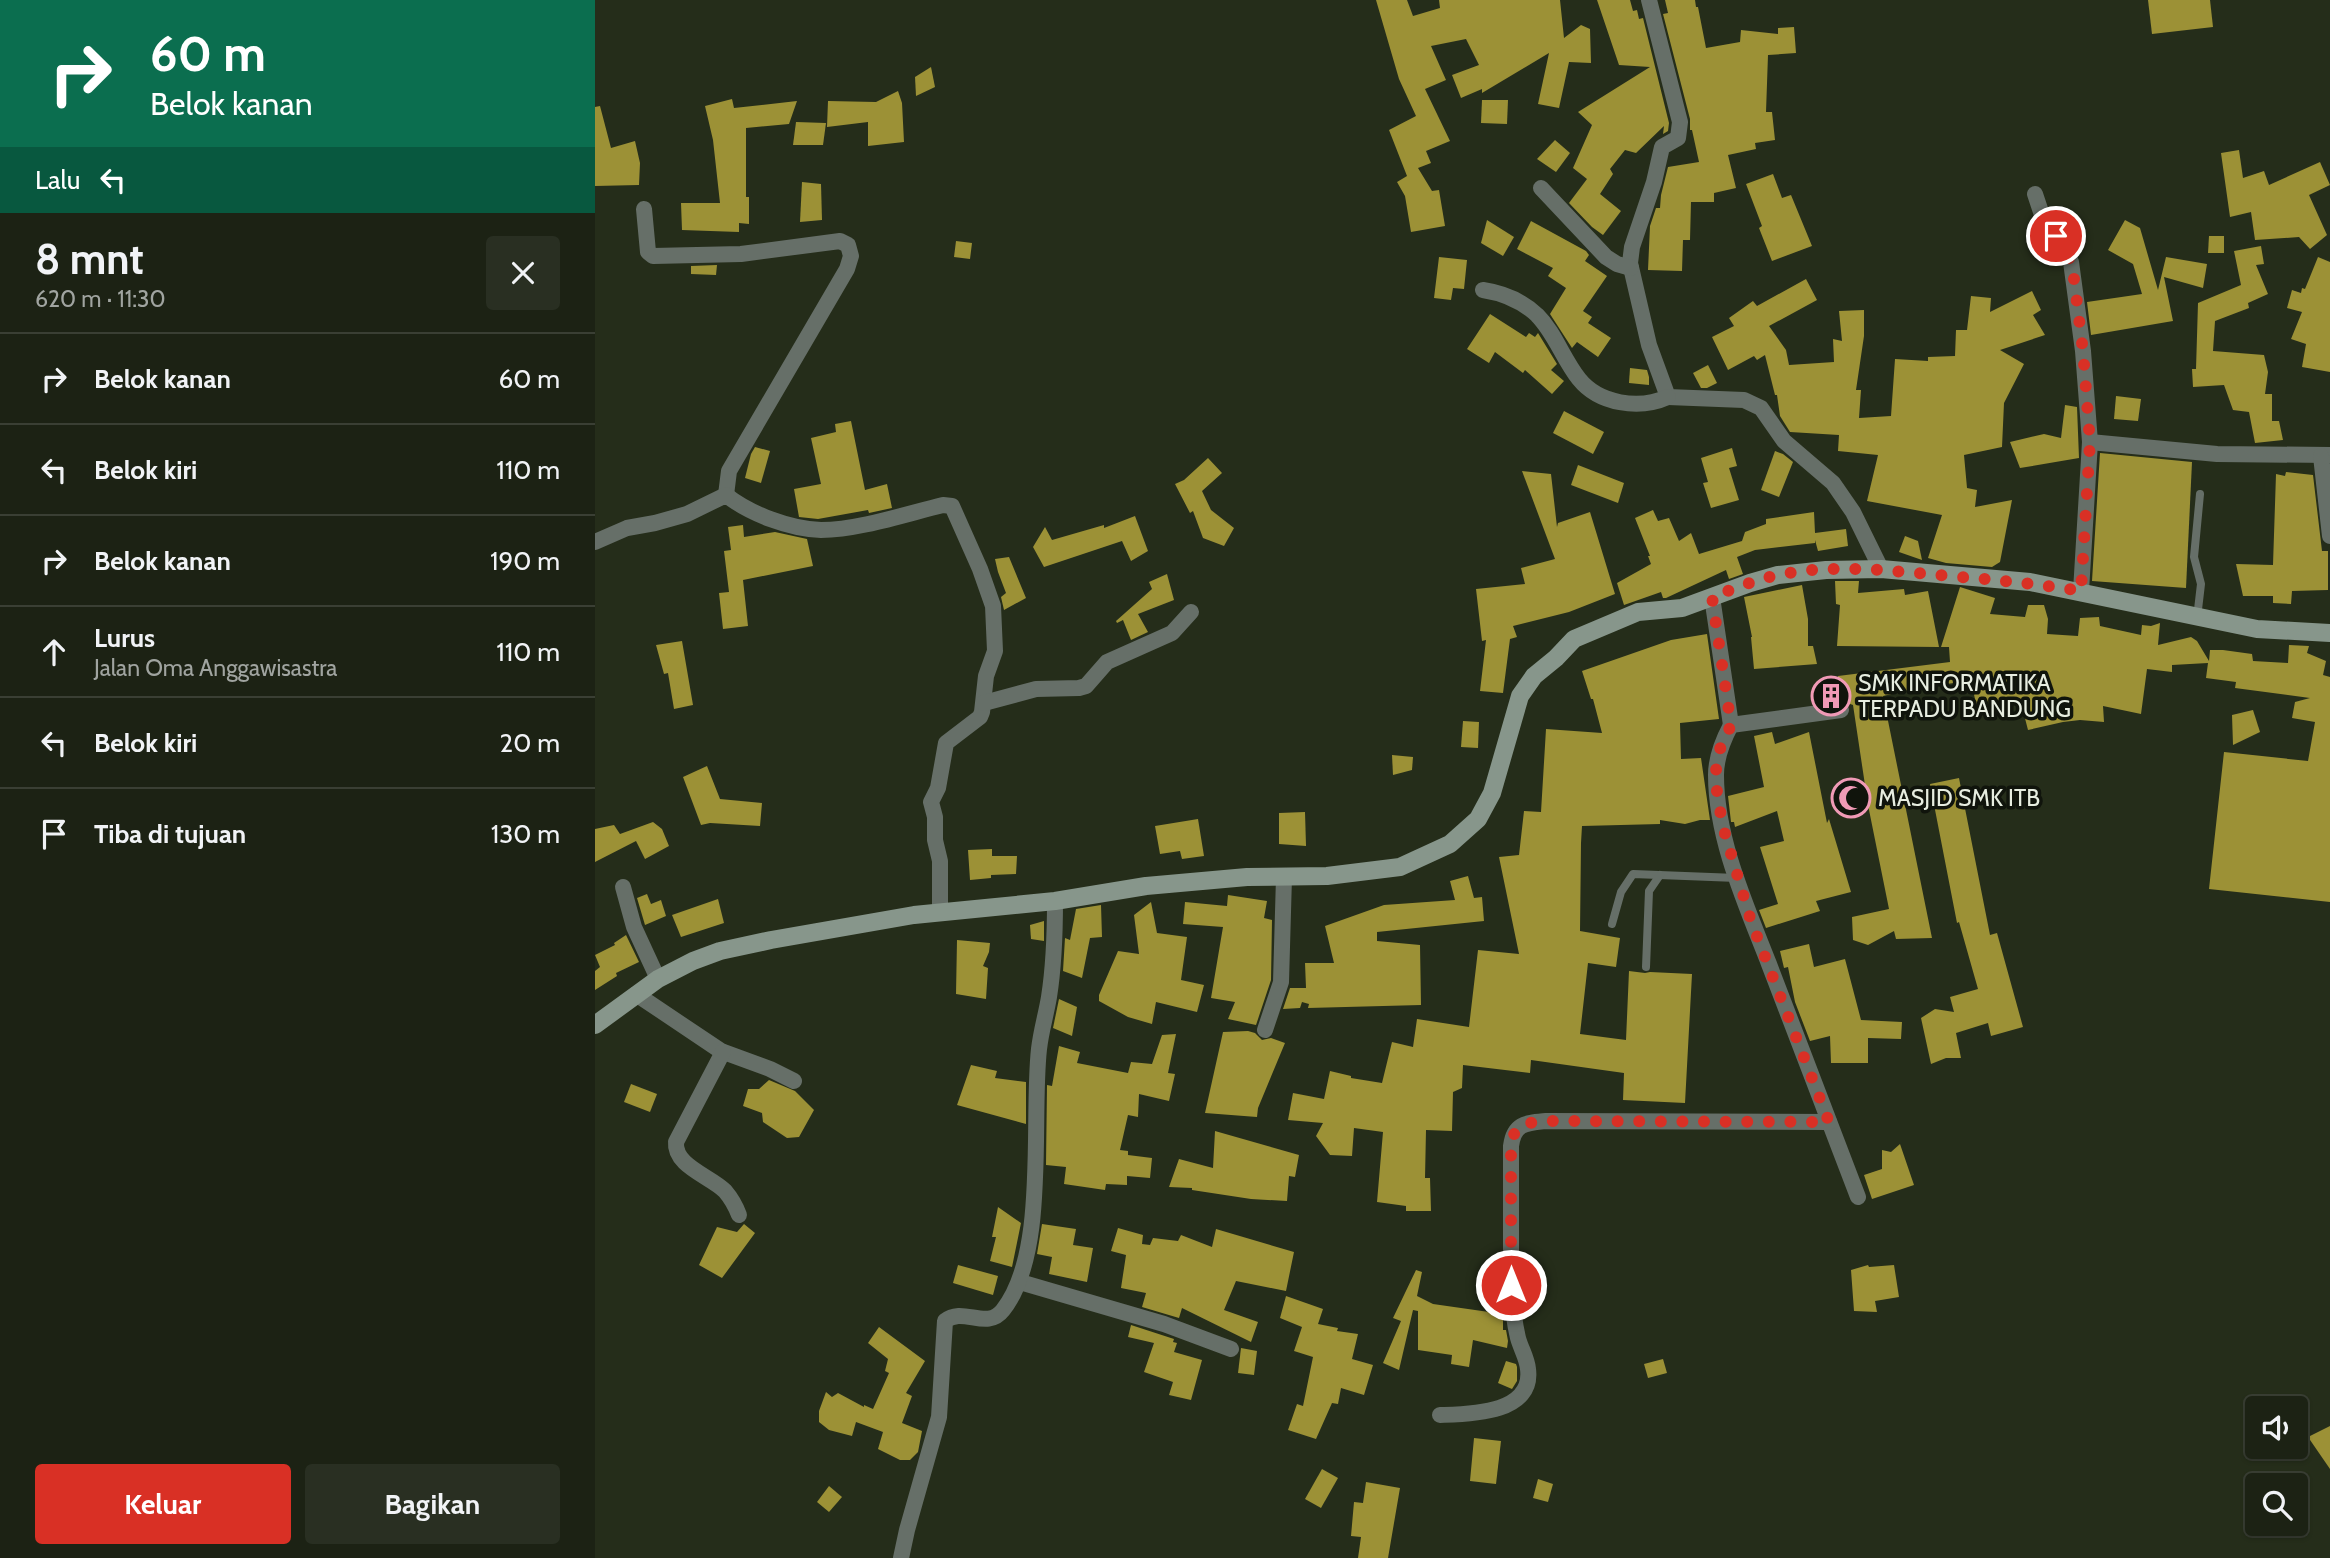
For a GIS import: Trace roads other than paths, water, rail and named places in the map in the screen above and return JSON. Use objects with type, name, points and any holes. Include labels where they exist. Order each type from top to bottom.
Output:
[{"type":"main road","points":[[595,1025],[658,979],[692,961],[720,951],[771,940],[940,912],[1055,901],[1146,886],[1236,878],[1327,876],[1400,867],[1450,844],[1478,819],[1492,793],[1520,696],[1534,676],[1574,639],[1638,612],[1682,608],[1778,575],[1826,570],[1881,569],[2030,582],[2257,629],[2330,633]]},
{"type":"street","points":[[1649,0],[1681,129],[1678,138],[1662,147],[1654,182],[1632,247],[1630,268],[1649,345],[1668,397]]},
{"type":"street","points":[[1541,188],[1606,257],[1630,268]]},
{"type":"street","points":[[2035,194],[2043,218],[2071,262],[2083,351],[2090,442],[2081,591]]},
{"type":"street","points":[[644,209],[648,254],[653,257],[741,254],[840,241],[848,245],[851,252],[846,269],[729,471],[726,495]]},
{"type":"street","points":[[1483,290],[1500,292],[1537,315],[1579,379],[1597,395],[1642,405],[1668,397],[1744,400],[1761,408],[1784,441],[1833,483],[1853,512],[1881,569]]},
{"type":"street","points":[[2090,442],[2217,454],[2326,456],[2330,536]]},
{"type":"street","points":[[595,542],[627,528],[687,514],[726,495]]},
{"type":"street","points":[[726,495],[773,521],[819,530],[852,526],[943,505],[952,506],[993,606],[995,651],[986,676],[980,717],[946,743],[938,788],[931,802],[940,861],[940,912]]},
{"type":"street","points":[[1712,597],[1731,725],[1716,766],[1723,827],[1751,921],[1858,1197]]},
{"type":"street","points":[[984,703],[1036,690],[1086,686],[1107,662],[1172,634],[1191,612]]},
{"type":"street","points":[[1731,725],[1841,710]]},
{"type":"street","points":[[1265,1030],[1282,982],[1284,877]]},
{"type":"street","points":[[623,887],[634,927],[658,979]]},
{"type":"street","points":[[901,1558],[939,1417],[945,1321],[954,1315],[987,1320],[998,1316],[1020,1282],[1028,1244],[1036,1177],[1035,1109],[1038,1061],[1052,968],[1055,901]]},
{"type":"street","points":[[636,994],[723,1052],[794,1080]]},
{"type":"street","points":[[723,1052],[676,1142],[676,1149],[680,1158],[724,1191],[739,1215]]},
{"type":"street","points":[[1440,1415],[1479,1413],[1499,1408],[1517,1398],[1528,1383],[1529,1371],[1518,1336],[1511,1285],[1511,1146],[1513,1136],[1523,1124],[1546,1121],[1829,1122]]},
{"type":"street","points":[[1020,1282],[1164,1324],[1231,1349]]},
{"type":"lane","points":[[2197,618],[2201,584],[2194,557],[2200,494]]},
{"type":"lane","points":[[1612,924],[1621,892],[1633,874],[1737,878]]},
{"type":"lane","points":[[1646,967],[1649,891],[1660,875]]},
{"type":"place","name":"SMK INFORMATIKA TERPADU BANDUNG","points":[[1831,696]]},
{"type":"place","name":"MASJID SMK ITB","points":[[1851,798]]}]
